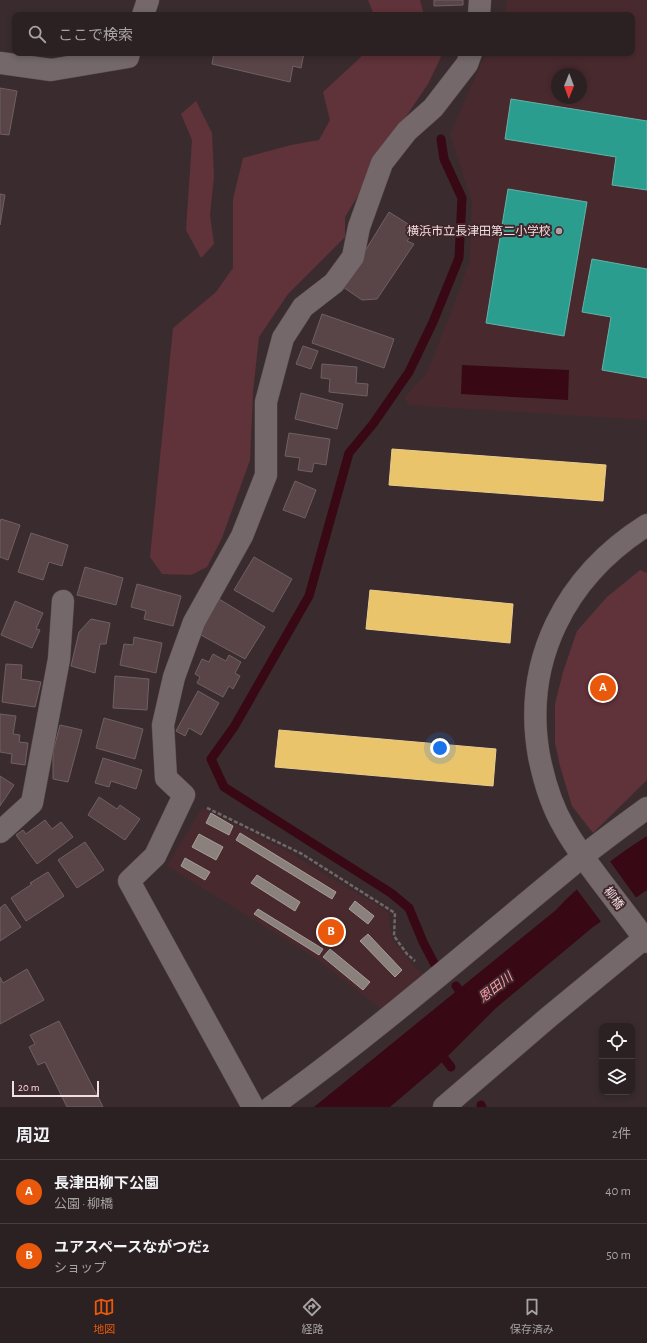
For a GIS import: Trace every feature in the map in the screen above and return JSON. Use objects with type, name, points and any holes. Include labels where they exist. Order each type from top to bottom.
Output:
[{"type":"street","points":[[143,12],[148,0]]},
{"type":"street","points":[[479,12],[480,0]]},
{"type":"street","points":[[0,62],[51,70],[128,56]]},
{"type":"street","points":[[253,1107],[129,881],[155,856],[184,795],[166,778],[163,725],[174,677],[194,622],[242,536],[266,475],[266,402],[283,338],[303,307],[334,283],[353,257],[359,227],[382,163],[407,131],[433,108],[467,64],[470,56]]},
{"type":"street","name":"柳橋","points":[[644,936],[587,862],[563,827],[547,789],[537,742],[535,716],[536,690],[546,646],[569,600],[585,578],[601,561],[622,542],[647,524]]},
{"type":"street","points":[[0,832],[32,803],[59,659],[63,601]]},
{"type":"street","points":[[271,1107],[303,1084],[587,862],[647,808]]},
{"type":"street","points":[[444,1107],[644,936]]},
{"type":"path","points":[[184,795],[203,806],[302,854],[394,913],[394,936],[407,954],[435,980]]},
{"type":"shaded area","points":[[368,0],[420,0],[423,12],[373,12]]},
{"type":"shaded area","name":"横浜市立長津田第二小学校","points":[[506,0],[647,0],[647,420],[409,405],[404,398],[427,373],[470,260],[472,202],[450,134],[485,56],[635,56],[635,12],[504,12],[507,6]]},
{"type":"shaded area","points":[[361,57],[441,57],[428,84],[405,118],[345,217],[345,237],[288,294],[259,337],[253,392],[250,460],[222,538],[207,567],[191,575],[162,574],[150,557],[173,328],[216,292],[233,268],[233,199],[243,158],[291,145],[319,140],[330,120],[323,92]]},
{"type":"shaded area","points":[[196,101],[212,133],[214,176],[210,215],[214,244],[201,258],[186,230],[192,140],[181,114]]},
{"type":"shaded area","points":[[640,570],[647,573],[647,780],[593,833],[572,806],[560,766],[555,743],[555,704],[563,672],[577,631],[607,597]]},
{"type":"shaded area","points":[[202,808],[285,850],[388,912],[392,939],[418,971],[426,974],[381,1009],[317,959],[167,866]]},
{"type":"water","points":[[462,365],[569,370],[568,400],[461,394]]},
{"type":"water","name":"恩田川","points":[[647,836],[647,890],[593,927],[496,1008],[438,1066],[390,1107],[314,1107],[556,910],[599,870]]},
{"type":"pier","points":[[609,860],[637,899],[602,923],[575,887]]},
{"type":"building: 住宅","points":[[392,449],[606,465],[603,501],[389,485]]},
{"type":"building: 住宅","points":[[370,590],[513,604],[510,643],[366,629]]},
{"type":"building: 住宅","points":[[279,730],[496,749],[493,786],[275,767]]},
{"type":"building: 教育","points":[[511,99],[647,121],[647,190],[612,185],[616,157],[505,139]]},
{"type":"building: 教育","points":[[508,189],[587,202],[564,336],[486,323]]},
{"type":"building: 教育","points":[[592,259],[647,269],[647,378],[602,370],[611,317],[582,312]]},
{"type":"building: 工業","points":[[211,813],[233,826],[229,835],[206,823]]},
{"type":"building: 工業","points":[[240,833],[336,892],[332,899],[236,840]]},
{"type":"building: 工業","points":[[199,834],[223,847],[216,860],[192,847]]},
{"type":"building: 工業","points":[[185,858],[210,872],[205,880],[181,866]]},
{"type":"building: 工業","points":[[257,875],[300,902],[295,911],[251,883]]},
{"type":"building: 工業","points":[[355,901],[374,916],[368,924],[349,909]]},
{"type":"building: 工業","points":[[258,909],[323,949],[319,955],[254,914]]},
{"type":"building: 工業","points":[[368,934],[402,970],[395,977],[360,941]]},
{"type":"building: 工業","points":[[330,949],[370,982],[363,990],[323,957]]},
{"type":"building: その他","points":[[434,0],[463,0],[463,5],[434,6]]},
{"type":"building: その他","points":[[213,56],[303,56],[301,68],[293,66],[290,82],[212,64]]},
{"type":"building: その他","points":[[0,88],[17,91],[9,135],[0,134]]},
{"type":"building: その他","points":[[0,194],[5,195],[0,225]]},
{"type":"building: その他","points":[[389,212],[416,229],[407,241],[414,244],[377,299],[362,300],[343,287]]},
{"type":"building: その他","points":[[322,314],[394,339],[384,368],[312,343]]},
{"type":"building: その他","points":[[303,346],[318,351],[311,369],[296,364]]},
{"type":"building: その他","points":[[322,364],[357,367],[356,383],[368,384],[367,396],[329,392],[330,379],[321,378]]},
{"type":"building: その他","points":[[301,393],[343,404],[337,429],[295,419]]},
{"type":"building: その他","points":[[289,433],[330,439],[326,465],[314,463],[312,472],[298,470],[300,458],[285,456]]},
{"type":"building: その他","points":[[295,481],[316,490],[305,518],[283,510]]},
{"type":"building: その他","points":[[1,519],[20,525],[8,560],[0,557]]},
{"type":"building: その他","points":[[31,533],[68,545],[62,566],[49,562],[43,580],[18,572]]},
{"type":"building: その他","points":[[254,557],[292,579],[273,612],[234,590]]},
{"type":"building: その他","points":[[85,567],[123,578],[116,605],[77,595]]},
{"type":"building: その他","points":[[137,584],[181,596],[173,626],[144,619],[146,611],[131,607]]},
{"type":"building: その他","points":[[219,599],[265,627],[245,659],[199,634]]},
{"type":"building: その他","points":[[15,601],[43,613],[36,629],[40,630],[32,648],[1,635]]},
{"type":"building: その他","points":[[91,619],[110,623],[106,644],[100,644],[95,673],[71,666],[79,632]]},
{"type":"building: その他","points":[[134,637],[162,643],[156,673],[120,665],[124,644],[133,645]]},
{"type":"building: その他","points":[[213,654],[226,661],[229,655],[241,662],[235,673],[240,676],[233,689],[229,686],[223,697],[197,683],[200,677],[195,674],[202,659],[209,662]]},
{"type":"building: その他","points":[[6,664],[22,665],[21,679],[41,682],[35,707],[2,702]]},
{"type":"building: その他","points":[[115,676],[149,679],[147,710],[113,708]]},
{"type":"building: その他","points":[[198,691],[219,703],[201,735],[189,728],[185,736],[176,731]]},
{"type":"building: その他","points":[[0,714],[16,716],[13,734],[20,735],[19,742],[28,743],[25,765],[11,763],[12,754],[0,752]]},
{"type":"building: その他","points":[[104,718],[143,729],[135,759],[96,748]]},
{"type":"building: その他","points":[[60,725],[82,730],[68,782],[53,779],[53,752]]},
{"type":"building: その他","points":[[103,758],[142,770],[136,789],[111,781],[109,787],[95,783]]},
{"type":"building: その他","points":[[0,776],[14,785],[0,806]]},
{"type":"building: その他","points":[[99,797],[117,809],[120,805],[140,819],[125,840],[88,815]]},
{"type":"building: その他","points":[[45,820],[52,829],[61,822],[73,837],[37,864],[16,835],[23,830],[26,834]]},
{"type":"building: その他","points":[[85,842],[104,870],[77,888],[58,860]]},
{"type":"building: その他","points":[[48,872],[64,896],[26,921],[11,898],[32,884],[30,883]]},
{"type":"building: その他","points":[[5,904],[21,927],[0,941],[0,908]]},
{"type":"building: その他","points":[[27,969],[44,1000],[0,1024],[0,977],[3,983]]},
{"type":"building: その他","points":[[59,1021],[103,1107],[67,1107],[45,1062],[38,1065],[29,1047],[35,1044],[30,1035]]},
{"type":"waterway","points":[[434,963],[423,942],[409,908],[391,893],[224,787],[211,759],[234,727],[309,596],[349,453],[373,424],[409,372],[433,322],[459,258],[462,198],[444,159],[441,139]]},
{"type":"waterway","points":[[456,986],[466,1000]]},
{"type":"waterway","points":[[437,1049],[451,1067]]},
{"type":"place","name":"横浜市立長津田第二小学校","points":[[559,231]]},
{"type":"place","name":"長津田柳下公園","points":[[603,688]]},
{"type":"place","name":"ユアスペースながつだ2","points":[[331,932]]}]
